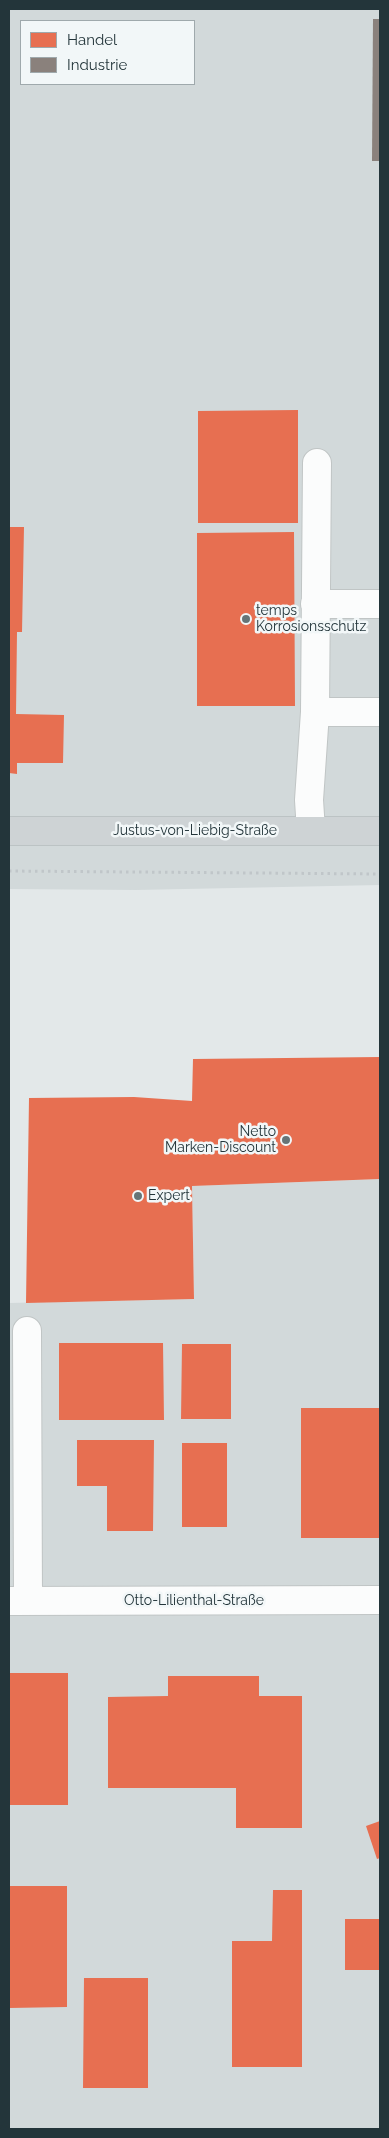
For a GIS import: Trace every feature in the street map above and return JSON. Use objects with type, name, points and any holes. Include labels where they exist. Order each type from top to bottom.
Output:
[{"type":"main road","name":"Justus-von-Liebig-Straße","points":[[9,831],[380,831]]},
{"type":"street","points":[[311,831],[309,800],[314,712],[317,463]]},
{"type":"street","points":[[315,604],[380,604]]},
{"type":"street","points":[[314,712],[380,712]]},
{"type":"street","points":[[18,1601],[27,1331]]},
{"type":"street","name":"Otto-Lilienthal-Straße","points":[[18,1601],[380,1600]]},
{"type":"path","points":[[9,871],[380,874]]},
{"type":"shaded area","points":[[9,9],[380,9],[380,885],[136,890],[9,889]]},
{"type":"shaded area","points":[[380,1179],[380,2129],[9,2129],[9,1303],[194,1299],[192,1186]]},
{"type":"building: Handel","points":[[298,410],[298,523],[198,523],[198,411]]},
{"type":"building: Handel","points":[[9,527],[24,527],[22,632],[17,632],[16,714],[64,715],[63,763],[17,763],[17,774],[9,773]]},
{"type":"building: Handel","name":"temps Korrosionsschutz","points":[[294,532],[295,706],[197,706],[197,533]]},
{"type":"building: Handel","points":[[380,1057],[380,1179],[192,1186],[194,1299],[26,1303],[29,1098],[134,1097],[192,1101],[193,1059]]},
{"type":"building: Handel","points":[[59,1343],[163,1343],[164,1420],[59,1420]]},
{"type":"building: Handel","points":[[182,1344],[231,1344],[231,1419],[181,1419]]},
{"type":"building: Handel","points":[[301,1408],[380,1408],[380,1538],[301,1538]]},
{"type":"building: Handel","points":[[77,1440],[154,1440],[153,1531],[107,1531],[107,1486],[77,1486]]},
{"type":"building: Handel","points":[[182,1443],[227,1443],[227,1527],[182,1527]]},
{"type":"building: Handel","points":[[9,1673],[68,1673],[68,1805],[9,1805]]},
{"type":"building: Handel","points":[[168,1676],[259,1676],[259,1696],[302,1696],[302,1828],[236,1828],[236,1788],[108,1788],[108,1697],[168,1696]]},
{"type":"building: Handel","points":[[380,1821],[380,1858],[377,1859],[366,1826]]},
{"type":"building: Handel","points":[[9,1886],[67,1886],[67,2007],[9,2008]]},
{"type":"building: Handel","points":[[273,1890],[302,1890],[302,2067],[232,2067],[232,1941],[272,1941]]},
{"type":"building: Handel","points":[[345,1919],[380,1919],[380,1970],[345,1970]]},
{"type":"building: Handel","points":[[84,1978],[148,1978],[148,2088],[83,2088]]},
{"type":"building: Industrie","points":[[373,19],[380,19],[380,161],[372,161]]},
{"type":"place","name":"temps Korrosionsschutz","points":[[246,619]]},
{"type":"place","name":"Netto Marken-Discount","points":[[286,1140]]},
{"type":"place","name":"Expert","points":[[138,1196]]}]
